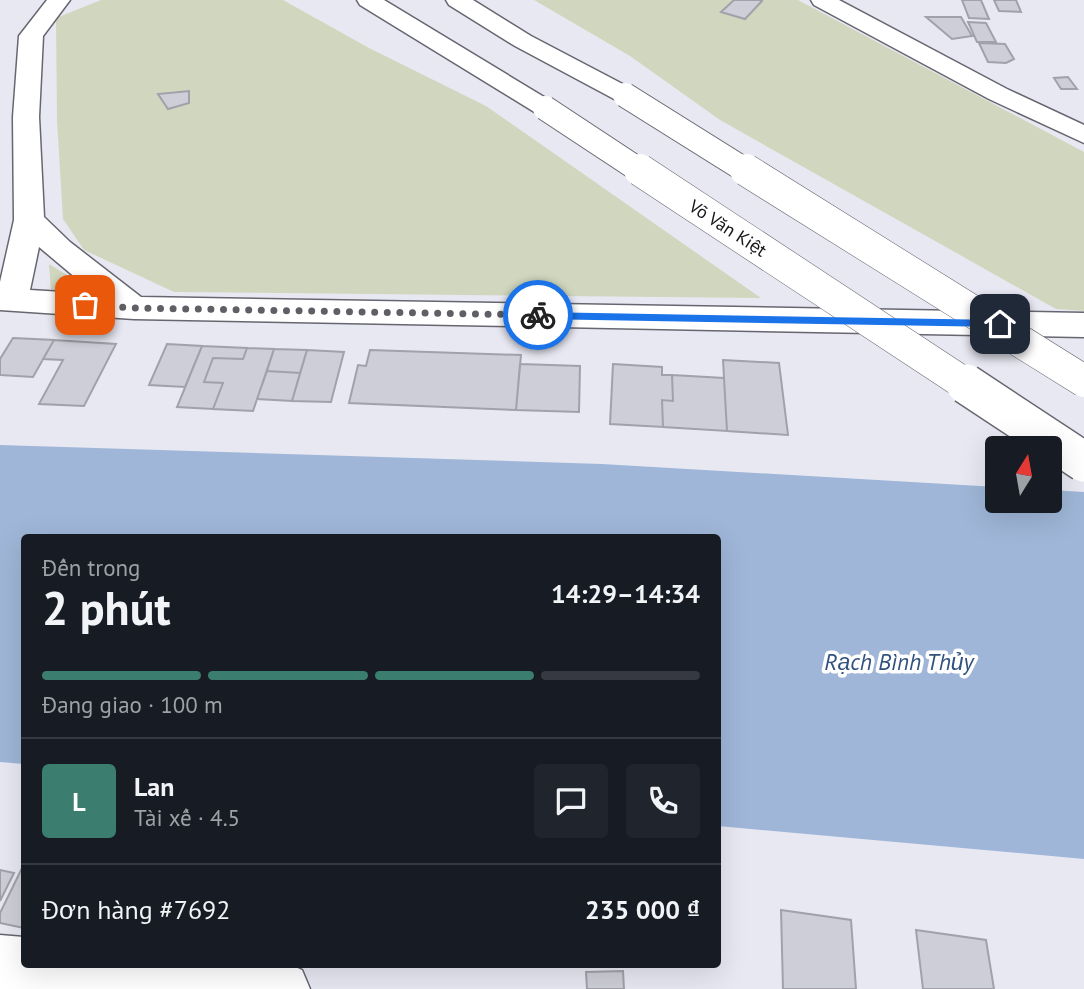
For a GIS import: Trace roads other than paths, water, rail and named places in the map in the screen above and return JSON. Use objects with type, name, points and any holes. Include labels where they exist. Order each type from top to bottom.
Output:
[{"type":"main road","points":[[59,0],[31,36],[26,117],[30,187],[14,219],[6,299],[134,308],[1084,325]]},
{"type":"main road","name":"Võ Văn Kiệt","points":[[369,0],[545,108],[1084,461]]},
{"type":"main road","points":[[457,0],[523,41],[625,95],[1084,381]]},
{"type":"main road","points":[[488,0],[523,41]]},
{"type":"main road","points":[[821,0],[998,94],[1084,135]]},
{"type":"main road","points":[[14,219],[59,249],[134,308]]},
{"type":"main road","points":[[0,962],[21,964]]},
{"type":"main road","points":[[63,968],[283,989]]},
{"type":"water","name":"Rạch Bình Thủy","points":[[0,445],[602,464],[985,486],[985,513],[1062,513],[1062,491],[1084,492],[1084,859],[721,826],[721,534],[21,534],[21,764],[0,762]]}]
